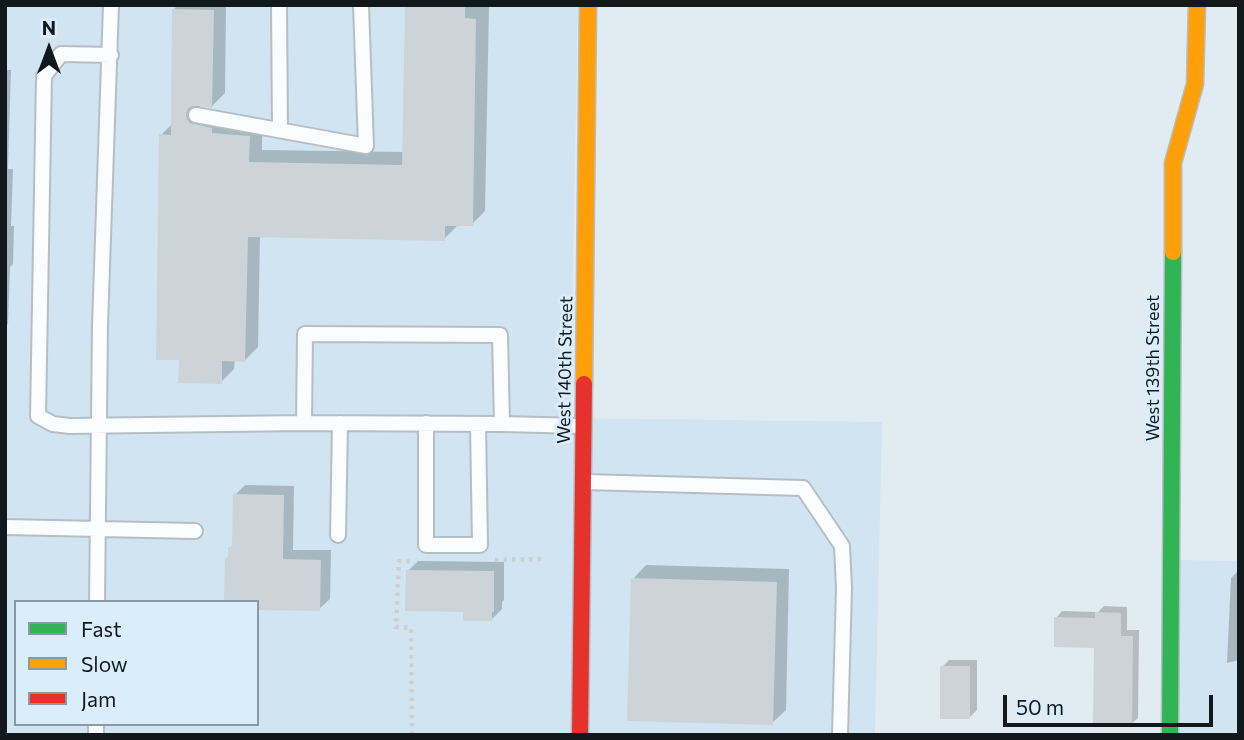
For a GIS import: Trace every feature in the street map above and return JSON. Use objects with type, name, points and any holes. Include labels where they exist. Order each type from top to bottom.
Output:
[{"type":"street","name":"West 140th Street","points":[[580,735],[588,5]]},
{"type":"street","name":"West 139th Street","points":[[1170,735],[1173,163],[1195,84],[1197,5]]},
{"type":"lane","points":[[97,600],[100,325],[111,5]]},
{"type":"lane","points":[[279,5],[280,130]]},
{"type":"lane","points":[[196,115],[366,146],[361,5]]},
{"type":"lane","points":[[111,55],[61,54],[44,75],[38,416],[52,424],[71,426],[304,423],[584,426]]},
{"type":"lane","points":[[304,423],[305,334],[319,334],[500,335],[502,424]]},
{"type":"lane","points":[[338,534],[340,423]]},
{"type":"lane","points":[[426,423],[426,545],[480,545],[478,424]]},
{"type":"lane","points":[[583,482],[803,488],[842,546],[844,588],[840,735]]},
{"type":"lane","points":[[5,527],[195,531]]},
{"type":"path","points":[[491,560],[543,559]]},
{"type":"path","points":[[412,735],[411,628],[396,627],[399,561],[425,561]]},
{"type":"shaded area","points":[[5,5],[578,5],[570,418],[882,422],[875,735],[5,735]]},
{"type":"shaded area","points":[[1180,560],[1239,561],[1239,735],[1178,735]]},
{"type":"building","points":[[405,5],[465,5],[465,18],[476,19],[473,226],[445,226],[445,241],[248,237],[245,362],[222,361],[222,384],[178,383],[179,360],[156,360],[159,134],[171,135],[172,9],[214,10],[212,108],[192,106],[186,114],[190,123],[212,128],[212,133],[250,136],[249,162],[402,165]]},
{"type":"building","points":[[233,494],[284,495],[283,559],[321,560],[320,611],[259,610],[259,600],[224,600],[225,558],[228,558],[228,547],[232,547]]},
{"type":"building","points":[[406,570],[494,571],[492,621],[463,621],[463,612],[405,611]]},
{"type":"building","points":[[631,578],[777,582],[773,725],[627,721]]},
{"type":"building","points":[[1095,612],[1121,613],[1121,636],[1133,636],[1132,726],[1093,726],[1094,648],[1054,647],[1054,617],[1095,618]]},
{"type":"building","points":[[940,666],[970,666],[970,719],[940,719]]},
{"type":"traffic: fast","points":[[1170,735],[1173,252]]},
{"type":"traffic: slow","points":[[584,384],[588,5]]},
{"type":"traffic: slow","points":[[1173,252],[1173,163],[1195,84],[1197,5]]},
{"type":"traffic: jam","points":[[580,735],[584,384]]}]
